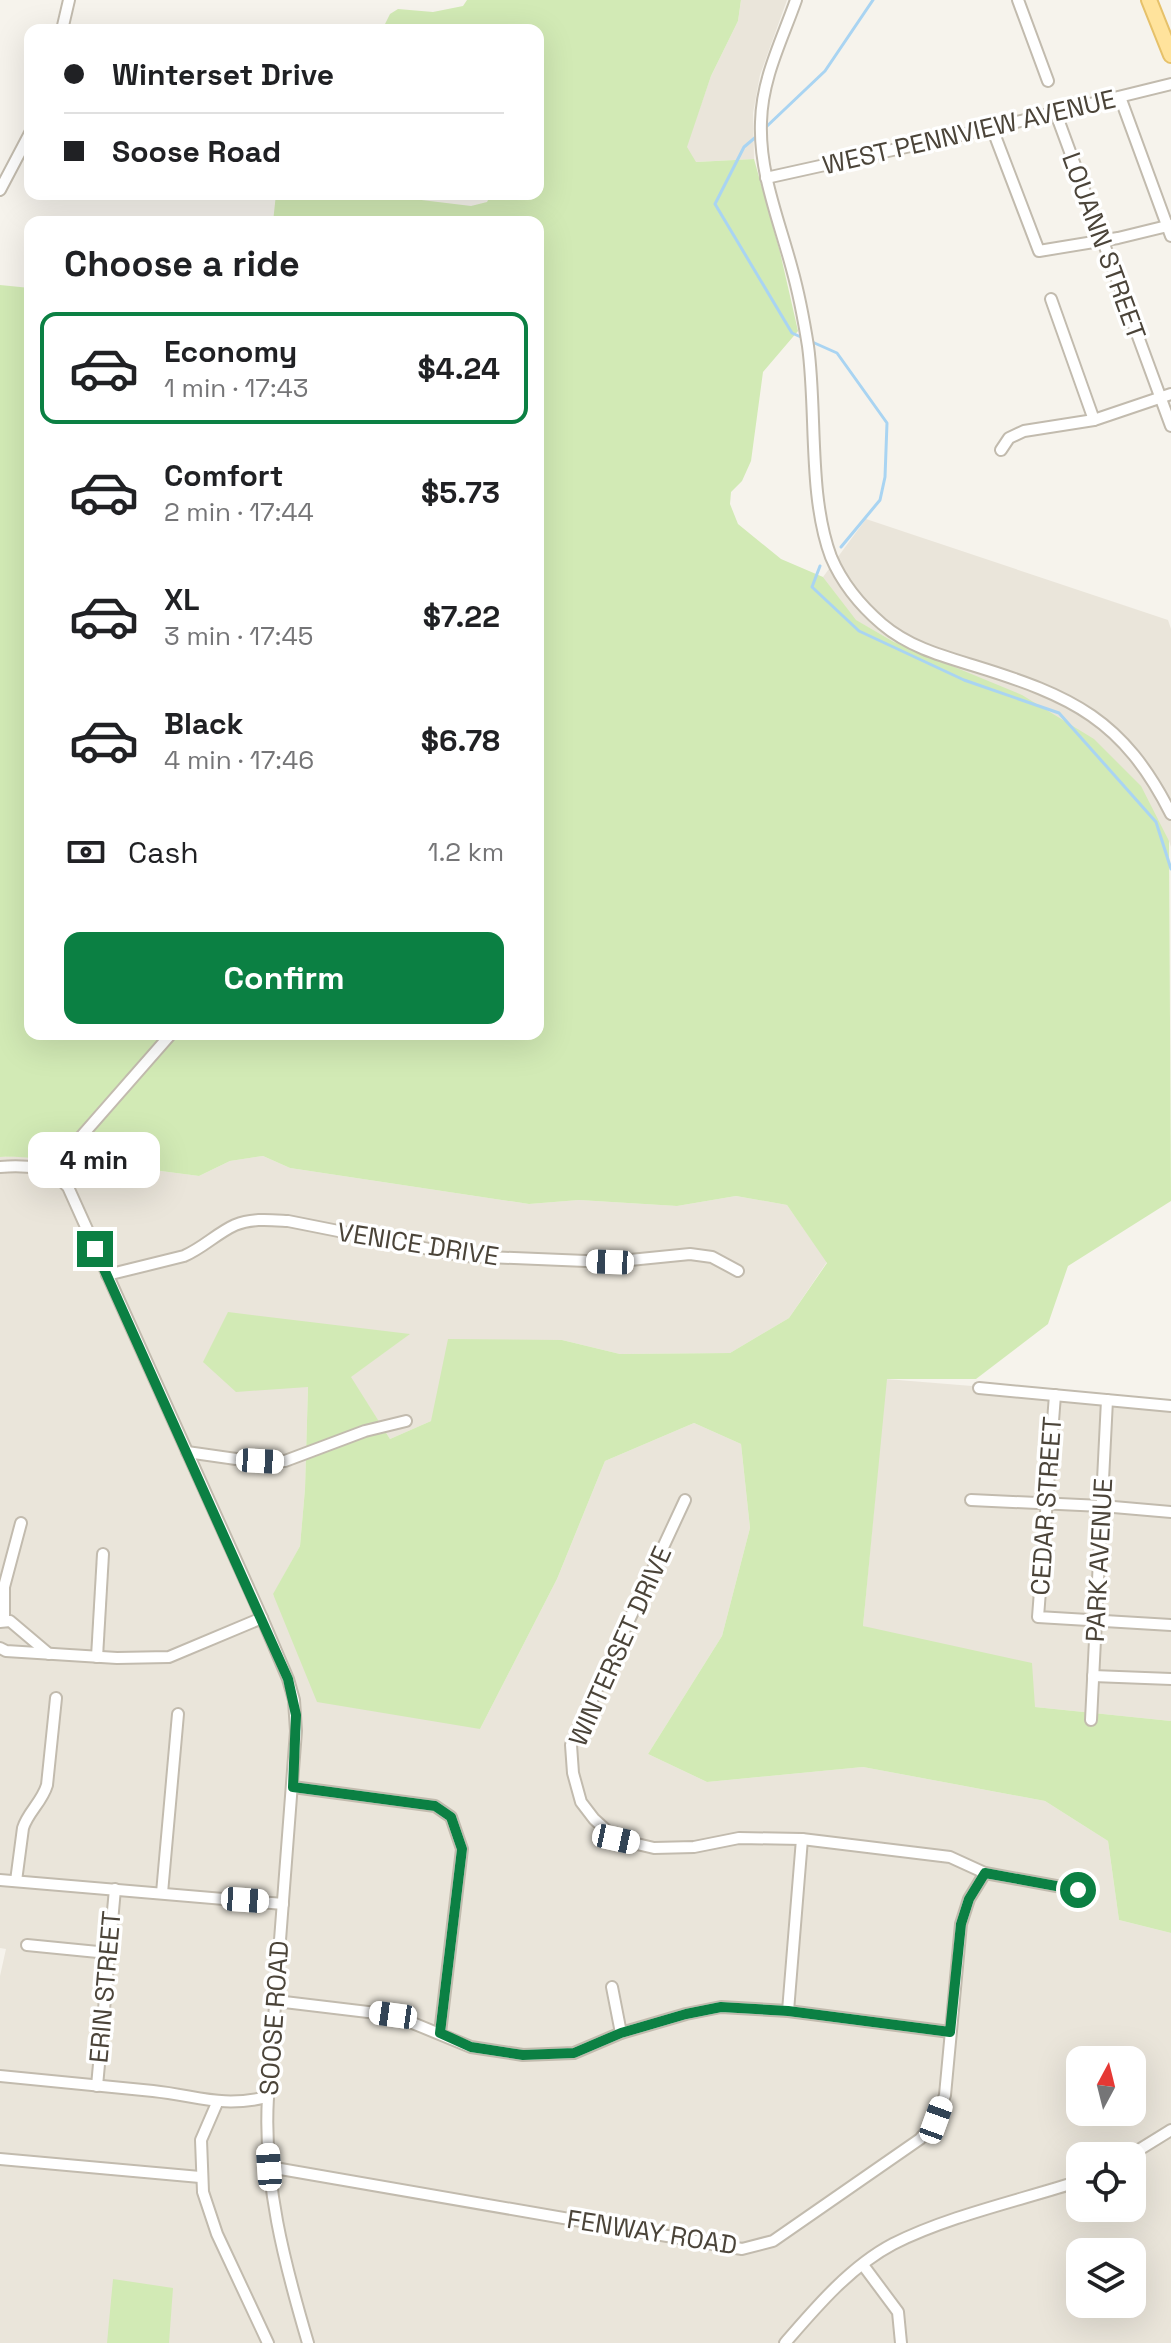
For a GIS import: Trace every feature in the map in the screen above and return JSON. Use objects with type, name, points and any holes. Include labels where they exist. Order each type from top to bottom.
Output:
[{"type":"main road","points":[[1149,0],[1171,55]]},
{"type":"street","points":[[63,24],[69,0]]},
{"type":"street","points":[[796,0],[766,85],[761,142],[766,178],[792,269],[808,347],[822,519],[832,558],[854,595],[883,625],[916,646],[1048,690],[1082,709],[1134,754],[1171,814]]},
{"type":"street","points":[[1018,0],[1048,81]]},
{"type":"street","name":"WEST PENNVIEW AVENUE","points":[[766,178],[1171,84]]},
{"type":"street","points":[[992,128],[1039,251],[1170,229],[1120,97]]},
{"type":"street","name":"LOUANN STREET","points":[[1055,111],[1171,426]]},
{"type":"street","points":[[0,190],[24,144]]},
{"type":"street","points":[[1051,299],[1094,420]]},
{"type":"street","points":[[1001,450],[1009,438],[1024,431],[1094,420],[1171,394]]},
{"type":"street","points":[[0,1167],[27,1166],[50,1172],[166,1040]]},
{"type":"street","name":"SOOSE ROAD","points":[[50,1172],[68,1187],[262,1618],[294,1700],[293,1787],[268,2097],[269,2167],[275,2215],[308,2343]]},
{"type":"street","name":"VENICE DRIVE","points":[[107,1275],[184,1256],[236,1225],[260,1220],[288,1221],[464,1256],[610,1262],[690,1254],[712,1257],[738,1271]]},
{"type":"street","points":[[979,1388],[1171,1406]]},
{"type":"street","name":"CEDAR STREET","points":[[1055,1395],[1038,1617],[1096,1621]]},
{"type":"street","name":"PARK AVENUE","points":[[1091,1720],[1107,1400]]},
{"type":"street","points":[[187,1452],[243,1460],[285,1461],[365,1431],[406,1421]]},
{"type":"street","name":"WINTERSET DRIVE","points":[[685,1500],[571,1745],[573,1773],[581,1802],[594,1819],[616,1839],[654,1848],[694,1847],[739,1838],[802,1839],[950,1857],[985,1873],[1078,1890]]},
{"type":"street","points":[[971,1500],[1171,1512]]},
{"type":"street","points":[[21,1523],[4,1587],[2,1621],[24,1631],[49,1654]]},
{"type":"street","points":[[97,1657],[103,1554]]},
{"type":"street","points":[[0,1648],[6,1651],[97,1657],[169,1657],[262,1618]]},
{"type":"street","points":[[1096,1621],[1171,1625]]},
{"type":"street","points":[[1093,1676],[1171,1679]]},
{"type":"street","points":[[16,1881],[25,1820],[43,1797],[47,1785],[56,1698]]},
{"type":"street","points":[[162,1893],[178,1714]]},
{"type":"street","points":[[293,1787],[435,1806],[451,1817],[462,1849],[440,2033]]},
{"type":"street","points":[[788,2011],[802,1839]]},
{"type":"street","name":"FENWAY ROAD","points":[[269,2167],[742,2249],[773,2241],[920,2139],[936,2120],[945,2095],[961,1924],[969,1899],[985,1873]]},
{"type":"street","points":[[0,1880],[283,1904]]},
{"type":"street","name":"ERIN STREET","points":[[97,2086],[115,1889]]},
{"type":"street","points":[[27,1945],[108,1953]]},
{"type":"street","points":[[612,1987],[621,2033]]},
{"type":"street","points":[[276,2001],[393,2015],[471,2047],[523,2055],[574,2053],[621,2033],[721,2007],[788,2011],[950,2032]]},
{"type":"street","points":[[0,2076],[179,2095],[217,2103],[249,2102],[268,2097]]},
{"type":"street","points":[[217,2103],[202,2134],[200,2177],[208,2212],[268,2343]]},
{"type":"street","points":[[1146,2145],[1171,2130]]},
{"type":"street","points":[[0,2159],[200,2177]]},
{"type":"street","points":[[785,2343],[822,2301],[863,2265],[893,2244],[945,2223],[1066,2185]]},
{"type":"street","points":[[863,2265],[898,2312],[901,2343]]},
{"type":"shaded area","points":[[741,0],[787,0],[760,75],[753,113],[754,159],[695,162],[686,147],[711,76],[738,21]]},
{"type":"shaded area","points":[[866,519],[1168,620],[1171,629],[1171,847],[1169,841],[894,642],[855,620],[823,577]]},
{"type":"shaded area","points":[[263,1156],[290,1168],[529,1204],[579,1200],[677,1206],[736,1196],[787,1205],[827,1262],[789,1318],[730,1353],[620,1354],[562,1340],[431,1421],[390,1439],[350,1377],[408,1335],[308,1386],[300,1546],[273,1595],[480,1729],[557,1579],[605,1461],[694,1423],[741,1444],[750,1528],[722,1636],[648,1754],[707,1782],[863,1767],[1045,1801],[1108,1841],[1119,1920],[1171,1933],[1171,2343],[0,2343],[0,1976],[6,1949],[0,1948],[0,1157],[45,1159],[71,1174],[85,1168],[104,1180],[138,1168],[199,1176],[230,1161]]},
{"type":"shaded area","points":[[886,1379],[1171,1402],[1171,1721],[1035,1707],[863,1626]]},
{"type":"green space","points":[[467,0],[741,0],[738,21],[711,76],[687,147],[696,162],[754,159],[798,331],[763,372],[751,461],[742,481],[731,492],[730,504],[738,524],[781,559],[823,577],[856,620],[894,642],[1022,695],[1094,739],[1141,786],[1169,841],[1171,1201],[1068,1266],[1048,1324],[976,1379],[887,1379],[863,1626],[1032,1663],[1035,1707],[1171,1721],[1171,1933],[1119,1920],[1108,1841],[1045,1801],[863,1767],[707,1782],[648,1754],[722,1636],[750,1528],[741,1444],[694,1423],[605,1461],[557,1579],[480,1729],[317,1702],[273,1594],[300,1546],[308,1387],[236,1392],[203,1362],[228,1312],[410,1334],[351,1377],[390,1439],[431,1421],[448,1339],[562,1340],[620,1354],[730,1353],[789,1318],[827,1263],[787,1205],[736,1196],[677,1206],[579,1200],[529,1204],[290,1168],[263,1156],[230,1161],[199,1176],[138,1168],[104,1180],[93,1177],[85,1168],[72,1174],[38,1160],[0,1157],[0,285],[24,287],[24,1040],[544,1040],[544,216],[274,216],[275,200],[422,200],[471,206],[488,200],[544,200],[544,24],[385,24],[390,14],[398,9],[433,12],[463,6]]},
{"type":"green space","points":[[113,2279],[173,2288],[169,2343],[107,2343]]},
{"type":"waterway","points":[[765,128],[825,71],[873,0]]},
{"type":"waterway","points":[[757,136],[744,147],[715,204],[792,333],[803,338]]},
{"type":"waterway","points":[[810,341],[837,353],[887,423],[885,477],[880,500],[841,547]]},
{"type":"waterway","points":[[820,566],[812,587],[859,631],[964,680],[1059,713],[1156,822],[1171,869]]},
{"type":"route","points":[[95,1249],[288,1679],[296,1715],[293,1787],[435,1806],[451,1817],[462,1849],[440,2033],[471,2047],[523,2055],[574,2053],[621,2033],[721,2007],[788,2011],[950,2032],[961,1924],[969,1899],[985,1873],[1078,1890]]}]
